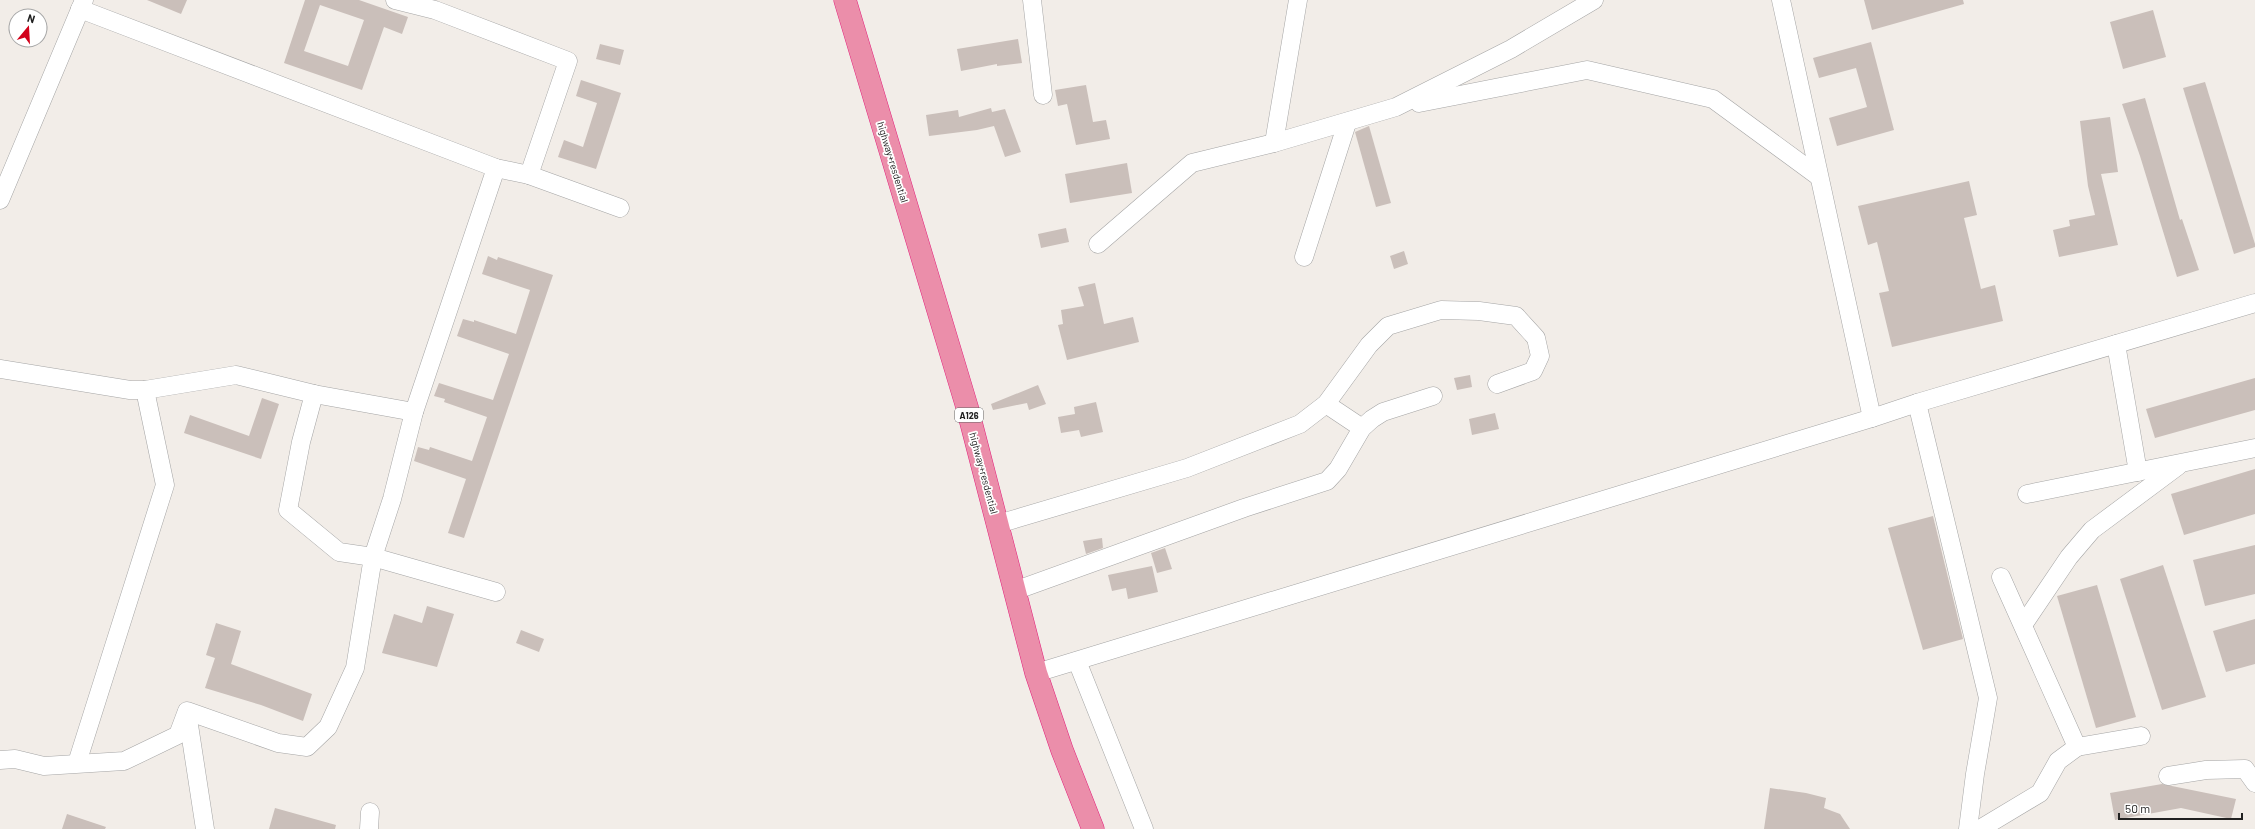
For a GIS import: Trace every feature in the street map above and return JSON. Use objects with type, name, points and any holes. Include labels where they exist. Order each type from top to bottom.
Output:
[{"type":"highway","name":"highway+resdential","points":[[845,0],[967,407],[1036,673],[1062,750],[1093,829]]},
{"type":"street","points":[[394,0],[435,10],[568,61],[529,175]]},
{"type":"street","points":[[1032,0],[1043,95]]},
{"type":"street","points":[[1274,144],[1298,0]]},
{"type":"street","points":[[1396,108],[1511,49],[1594,0]]},
{"type":"street","points":[[1781,0],[1818,176],[1872,418]]},
{"type":"street","points":[[0,200],[82,4],[496,168],[529,175],[620,208]]},
{"type":"street","points":[[1098,244],[1192,163],[1274,144],[1396,108],[1587,70],[1713,99],[1818,176]]},
{"type":"street","points":[[1304,257],[1347,123]]},
{"type":"street","points":[[187,711],[278,743],[307,747],[328,727],[355,668],[372,557],[392,499],[414,412],[496,168]]},
{"type":"street","points":[[1036,673],[1872,418],[1916,403],[2255,303]]},
{"type":"street","points":[[998,524],[1187,468],[1300,424],[1326,404],[1369,345],[1388,326],[1441,310],[1479,311],[1516,316],[1536,338],[1540,356],[1533,372],[1497,384]]},
{"type":"street","points":[[2116,344],[2138,472]]},
{"type":"street","points":[[0,369],[130,390],[145,390],[236,375],[314,394],[414,412]]},
{"type":"street","points":[[77,763],[165,485],[145,390]]},
{"type":"street","points":[[314,394],[301,442],[288,510],[339,552],[372,557],[496,592]]},
{"type":"street","points":[[1014,591],[1244,508],[1327,481],[1338,469],[1362,428],[1383,412],[1433,396]]},
{"type":"street","points":[[1916,403],[1988,698],[1975,774],[1968,829]]},
{"type":"street","points":[[1326,404],[1362,428]]},
{"type":"street","points":[[2026,494],[2255,448]]},
{"type":"street","points":[[2023,625],[2069,557],[2092,530],[2181,463]]},
{"type":"street","points":[[2001,577],[2077,747]]},
{"type":"street","points":[[1076,661],[1144,829]]},
{"type":"street","points":[[0,760],[15,759],[44,766],[124,761],[178,735],[187,711]]},
{"type":"street","points":[[187,711],[205,829]]},
{"type":"street","points":[[1980,829],[2040,793],[2058,761],[2077,747],[2142,736]]},
{"type":"street","points":[[2168,776],[2206,770],[2245,769],[2255,783]]},
{"type":"building","points":[[147,0],[187,0],[181,14]]},
{"type":"building","points":[[305,0],[359,0],[408,17],[402,34],[384,27],[362,90],[284,63]],"holes":[[[320,5],[364,20],[348,66],[304,51]]]},
{"type":"building","points":[[1864,0],[1963,0],[1964,4],[1872,30]]},
{"type":"building","points":[[2153,10],[2166,57],[2123,69],[2110,22]]},
{"type":"building","points":[[1018,39],[1022,63],[997,66],[997,64],[961,71],[957,49]]},
{"type":"building","points":[[1871,42],[1894,130],[1837,146],[1829,118],[1867,107],[1856,68],[1819,78],[1813,58]]},
{"type":"building","points":[[600,44],[624,50],[620,65],[596,59]]},
{"type":"building","points":[[581,80],[621,93],[596,169],[558,157],[564,140],[583,147],[597,103],[576,96]]},
{"type":"building","points":[[2205,82],[2255,244],[2255,247],[2234,254],[2183,88]]},
{"type":"building","points":[[1086,85],[1093,122],[1106,120],[1110,139],[1076,145],[1067,104],[1058,106],[1055,90]]},
{"type":"building","points":[[2145,98],[2180,220],[2182,219],[2199,270],[2177,277],[2140,156],[2122,104]]},
{"type":"building","points":[[991,108],[992,112],[1005,109],[1021,152],[1005,157],[994,126],[977,130],[929,136],[926,115],[958,110],[959,117]]},
{"type":"building","points":[[2110,117],[2118,172],[2101,174],[2118,245],[2059,257],[2053,230],[2070,226],[2069,220],[2095,215],[2088,186],[2080,121]]},
{"type":"building","points":[[1369,126],[1391,203],[1376,207],[1355,132]]},
{"type":"building","points":[[1127,163],[1132,193],[1070,203],[1065,174]]},
{"type":"building","points":[[1969,181],[1977,215],[1964,218],[1981,289],[1995,285],[2003,321],[1892,347],[1879,293],[1889,291],[1877,242],[1868,245],[1858,206]]},
{"type":"building","points":[[1066,228],[1069,242],[1041,248],[1038,234]]},
{"type":"building","points":[[1404,251],[1408,264],[1394,269],[1390,256]]},
{"type":"building","points":[[488,256],[497,260],[498,257],[553,275],[464,538],[448,533],[466,479],[414,461],[418,447],[429,450],[430,447],[472,461],[487,417],[444,402],[445,399],[434,396],[439,383],[493,400],[509,354],[457,336],[463,319],[474,322],[474,320],[516,334],[530,290],[482,274]]},
{"type":"building","points":[[1095,283],[1104,324],[1133,317],[1139,342],[1067,360],[1058,325],[1063,324],[1061,310],[1084,306],[1078,287]]},
{"type":"building","points":[[1470,375],[1472,387],[1457,390],[1454,378]]},
{"type":"building","points":[[2255,378],[2255,410],[2155,438],[2146,409]]},
{"type":"building","points":[[1038,385],[1046,404],[1029,410],[1027,403],[993,410],[991,404]]},
{"type":"building","points":[[262,398],[279,404],[261,459],[184,433],[190,415],[249,436]]},
{"type":"building","points":[[1096,402],[1103,432],[1081,437],[1079,430],[1061,433],[1058,417],[1075,414],[1074,407]]},
{"type":"building","points":[[1495,413],[1499,429],[1472,435],[1469,419]]},
{"type":"building","points":[[2255,469],[2255,514],[2184,535],[2171,494]]},
{"type":"building","points":[[1933,516],[1963,639],[1923,650],[1888,528]]},
{"type":"building","points":[[1102,538],[1103,548],[1086,554],[1083,541]]},
{"type":"building","points":[[2255,545],[2255,594],[2205,606],[2193,560]]},
{"type":"building","points":[[1165,548],[1172,569],[1157,573],[1151,553]]},
{"type":"building","points":[[2163,565],[2206,697],[2162,710],[2120,579]]},
{"type":"building","points":[[1152,566],[1158,592],[1128,599],[1126,588],[1112,591],[1108,575]]},
{"type":"building","points":[[2097,585],[2136,717],[2096,728],[2057,596]]},
{"type":"building","points":[[427,606],[454,614],[437,667],[382,653],[394,614],[422,623]]},
{"type":"building","points":[[2255,619],[2255,664],[2226,672],[2213,631]]},
{"type":"building","points":[[216,623],[241,631],[231,664],[312,694],[303,721],[261,705],[205,688],[215,658],[206,655]]},
{"type":"building","points":[[521,630],[544,639],[539,652],[516,643]]},
{"type":"building","points":[[2162,784],[2236,799],[2231,819],[2181,808],[2115,820],[2110,793]]},
{"type":"building","points":[[1770,788],[1806,793],[1826,798],[1824,808],[1840,814],[1850,829],[1764,829]]},
{"type":"building","points":[[275,808],[336,825],[335,829],[269,829]]},
{"type":"building","points":[[67,814],[106,827],[105,829],[62,829]]}]
